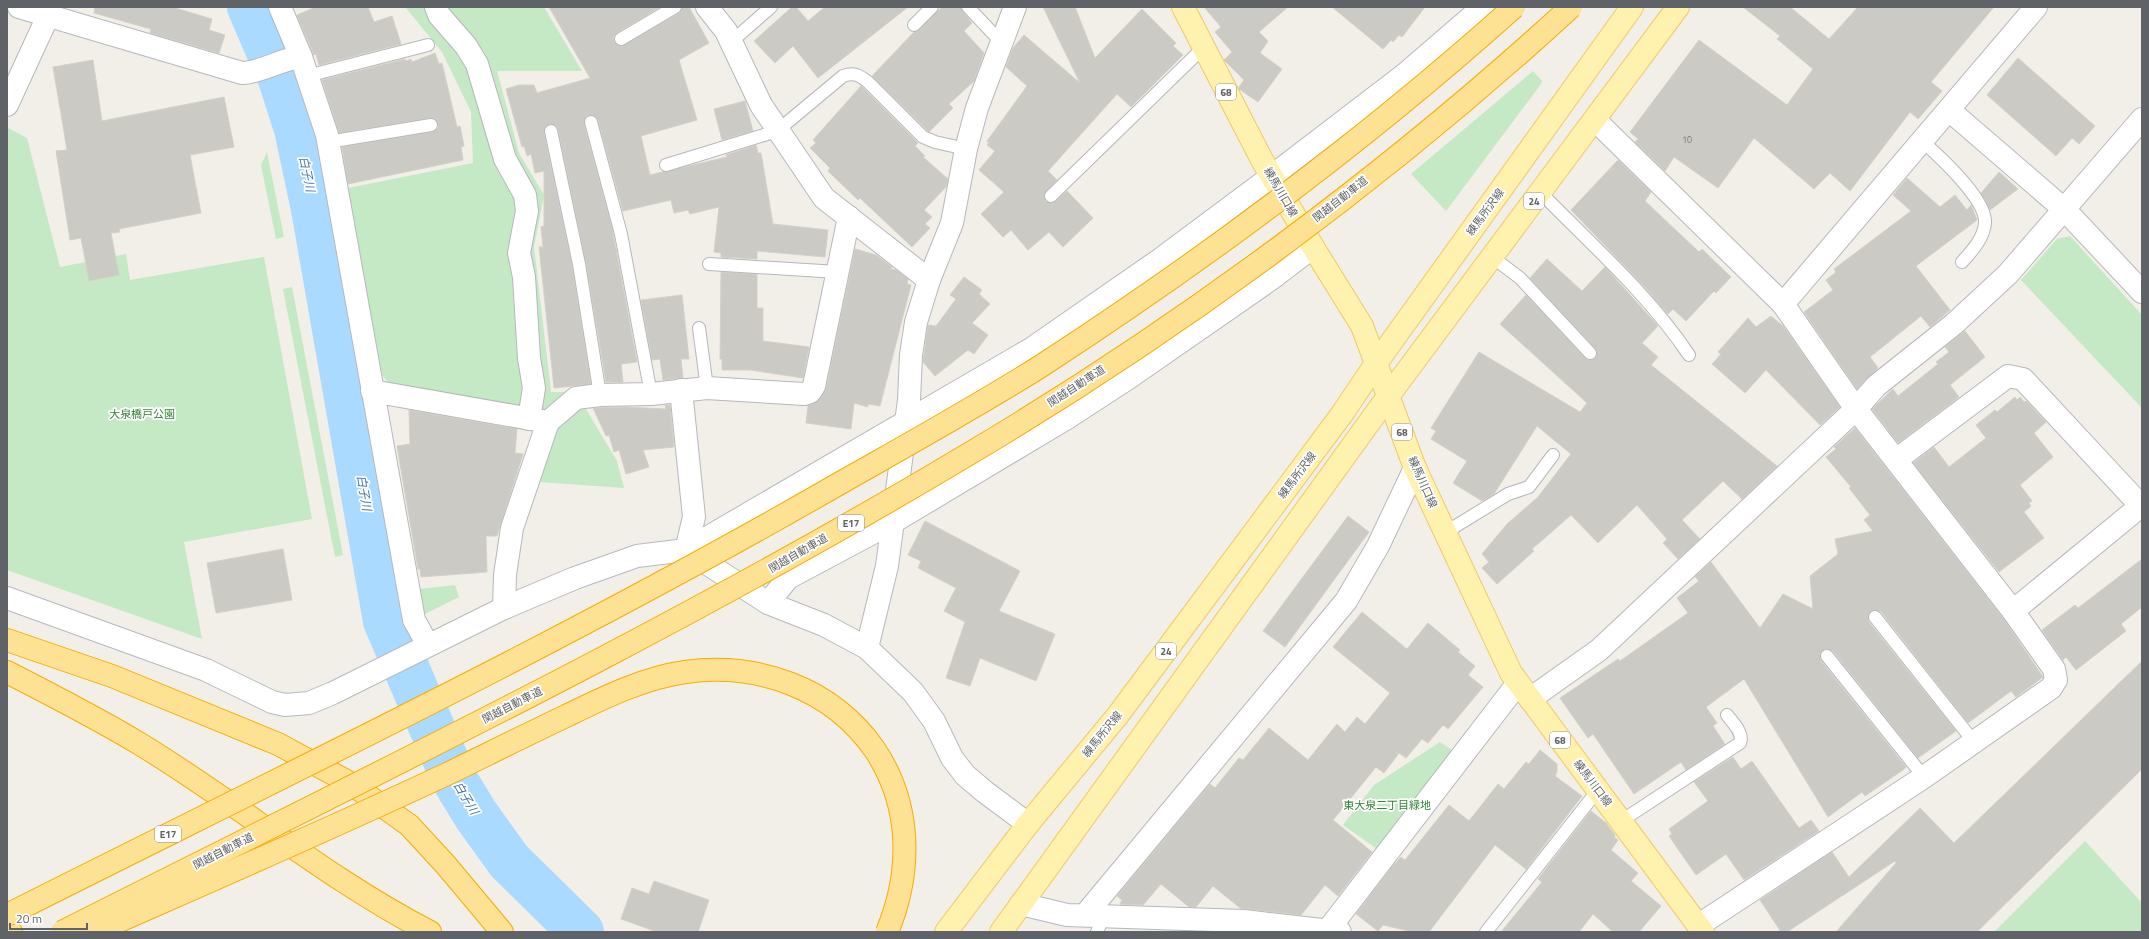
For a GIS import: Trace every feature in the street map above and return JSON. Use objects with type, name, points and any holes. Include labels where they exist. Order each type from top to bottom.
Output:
[{"type":"highway","name":"E17","points":[[7,915],[531,651],[741,540],[955,418],[1038,368],[1162,285],[1270,206],[1399,104],[1514,7]]},
{"type":"highway","name":"関越自動車道","points":[[62,932],[547,688],[766,572],[971,453],[1054,401],[1175,321],[1291,238],[1408,147],[1500,71],[1571,7]]},
{"type":"highway","points":[[7,640],[112,676],[278,744],[350,783],[409,826],[445,864],[502,932]]},
{"type":"highway","points":[[94,932],[336,826],[606,697],[658,678],[683,672],[708,670],[756,673],[779,679],[820,697],[854,724],[876,752],[890,779],[898,800],[906,844],[902,889],[887,932]]},
{"type":"highway","points":[[7,672],[66,702],[141,745],[364,895],[430,932]]},
{"type":"main road","name":"練馬川口線","points":[[1183,7],[1203,48],[1272,176],[1313,247],[1362,326],[1377,362],[1415,468],[1511,673],[1701,928]]},
{"type":"main road","name":"練馬所沢線","points":[[946,932],[1028,824],[1118,715],[1342,414],[1377,362],[1632,7]]},
{"type":"main road","name":"24","points":[[1001,932],[1389,395],[1541,193],[1678,7]]},
{"type":"street","points":[[19,7],[49,12],[242,73],[256,72],[300,63]]},
{"type":"street","points":[[436,7],[439,15],[466,46],[477,64],[505,159],[525,195],[527,211],[520,253],[524,277],[529,358],[538,421],[512,528],[505,575],[504,608]]},
{"type":"street","points":[[707,7],[726,31],[744,73],[777,131],[824,198],[929,280]]},
{"type":"street","points":[[867,648],[887,566],[906,421],[911,355],[916,322],[929,280],[952,223],[966,149],[978,108],[1015,7]]},
{"type":"street","points":[[7,598],[199,668],[260,697],[285,704],[309,703],[504,608],[575,578],[636,556],[686,550],[1031,348],[1158,261],[1272,176],[1404,75],[1483,7]]},
{"type":"street","points":[[1784,304],[2036,7]]},
{"type":"street","points":[[284,8],[300,63],[328,142],[414,620],[423,648]]},
{"type":"street","points":[[7,105],[12,81],[49,12]]},
{"type":"street","points":[[1949,110],[2065,210],[2142,292]]},
{"type":"street","points":[[1595,120],[1784,304],[1856,409],[2013,611],[2054,669],[2056,680],[2051,688],[1924,777],[1701,928]]},
{"type":"street","points":[[1021,904],[1095,921],[1334,931],[1524,691],[1599,650],[1856,409],[1876,386],[1954,324],[2008,274],[2142,120]]},
{"type":"street","points":[[372,391],[538,421],[576,398],[600,395],[651,394],[707,388],[804,394],[810,392],[814,386],[849,217]]},
{"type":"street","points":[[768,603],[788,578],[893,522],[1027,442],[1130,377],[1271,279],[1313,247]]},
{"type":"street","points":[[1896,460],[2008,376],[2023,379],[2142,506],[2013,611]]},
{"type":"street","points":[[680,390],[694,517],[686,550]]},
{"type":"street","points":[[1095,921],[1346,601],[1378,546],[1415,468]]},
{"type":"street","points":[[686,550],[768,603],[824,625],[867,648],[913,692],[934,721],[952,758],[965,775],[1028,824]]},
{"type":"lane","points":[[621,39],[675,7]]},
{"type":"lane","points":[[731,42],[771,7]]},
{"type":"lane","points":[[914,25],[932,7]]},
{"type":"lane","points":[[968,7],[1001,42]]},
{"type":"lane","points":[[300,63],[428,45]]},
{"type":"lane","points":[[1052,196],[1203,48]]},
{"type":"lane","points":[[666,165],[777,131],[843,76],[852,73],[859,75],[868,82],[923,137],[935,142],[966,149]]},
{"type":"lane","points":[[591,122],[621,234],[651,394]]},
{"type":"lane","points":[[328,142],[431,125]]},
{"type":"lane","points":[[551,131],[579,264],[600,395]]},
{"type":"lane","points":[[1922,141],[1977,199],[1984,213],[1985,223],[1981,237],[1962,262]]},
{"type":"lane","points":[[1541,193],[1654,309],[1675,333],[1690,355]]},
{"type":"lane","points":[[1492,257],[1520,278],[1590,353]]},
{"type":"lane","points":[[710,264],[838,272]]},
{"type":"lane","points":[[699,328],[707,388]]},
{"type":"lane","points":[[1446,532],[1508,494],[1529,487],[1553,455]]},
{"type":"lane","points":[[1875,617],[1974,742]]},
{"type":"lane","points":[[1827,656],[1924,777]]},
{"type":"lane","points":[[1621,821],[1740,743],[1742,739],[1740,733],[1727,715]]},
{"type":"lane","points":[[1486,932],[1598,790]]},
{"type":"green space","points":[[395,7],[544,7],[582,71],[497,71],[519,153],[544,195],[534,247],[551,392],[564,392],[563,400],[548,412],[392,387],[382,375],[348,188],[473,163],[471,112],[442,52],[406,8]]},
{"type":"green space","points":[[1533,71],[1542,81],[1541,84],[1446,211],[1411,174]]},
{"type":"green space","name":"大泉橋戸公園","points":[[8,128],[27,138],[60,267],[126,254],[130,280],[264,257],[312,519],[184,542],[202,639],[7,570]]},
{"type":"green space","points":[[267,152],[284,237],[276,239],[261,165]]},
{"type":"green space","points":[[2070,236],[2142,315],[2142,408],[2021,280],[2057,239]]},
{"type":"green space","points":[[292,287],[343,555],[335,557],[283,289]]},
{"type":"green space","points":[[584,406],[617,461],[624,488],[539,482],[560,423]]},
{"type":"green space","points":[[455,585],[459,597],[423,615],[418,592],[420,589]]},
{"type":"green space","name":"東大泉二丁目緑地","points":[[1440,742],[1455,752],[1380,851],[1343,825],[1374,785]]},
{"type":"green space","points":[[2085,841],[2142,903],[2142,932],[1994,932]]},
{"type":"building","points":[[95,7],[172,7],[212,19],[209,30],[225,35],[219,53],[150,33],[151,29],[94,13]]},
{"type":"building","points":[[316,7],[368,7],[374,22],[392,16],[401,44],[319,65],[316,54],[314,55],[297,15]]},
{"type":"building","points":[[549,7],[660,7],[614,36],[614,42],[621,46],[679,13],[682,7],[689,7],[709,43],[679,60],[697,120],[641,136],[650,175],[727,157],[726,155],[756,145],[758,153],[761,153],[773,224],[828,230],[825,257],[757,251],[757,259],[721,257],[721,253],[714,252],[719,207],[690,214],[688,210],[674,213],[671,200],[623,211],[598,120],[593,115],[586,116],[584,124],[612,228],[637,362],[621,364],[623,382],[606,382],[586,263],[558,129],[556,126],[550,124],[546,126],[544,133],[572,265],[591,384],[554,388],[539,247],[543,247],[541,227],[544,226],[544,171],[535,173],[531,154],[527,156],[524,146],[522,147],[506,89],[519,85],[534,85],[537,93],[590,78]]},
{"type":"building","points":[[792,7],[796,7],[808,21],[825,7],[908,7],[818,78],[793,46],[775,63],[754,41]]},
{"type":"building","points":[[942,7],[961,7],[972,23],[964,31],[984,53],[974,81],[949,104],[953,108],[929,132],[872,76],[914,32],[919,30]]},
{"type":"building","points":[[1043,7],[1075,7],[1095,58],[1142,9],[1176,43],[1173,46],[1183,55],[1131,107],[1117,94],[1048,171],[1057,180],[1044,194],[1045,201],[1053,203],[1067,191],[1093,218],[1063,247],[1049,232],[1028,250],[1011,230],[1003,237],[981,214],[1004,192],[979,170],[995,151],[987,145],[989,142],[987,141],[1027,86],[1006,67],[1013,48],[1024,35],[1080,83]]},
{"type":"building","points":[[1204,7],[1288,7],[1259,32],[1268,41],[1260,53],[1282,69],[1258,102],[1239,89],[1244,80],[1224,60],[1232,52],[1215,32],[1221,27]]},
{"type":"building","points":[[1332,7],[1425,7],[1402,37],[1399,35],[1393,42],[1391,40],[1383,49]]},
{"type":"building","points":[[1743,7],[1790,7],[1829,39],[1858,7],[1994,7],[1931,82],[1942,91],[1918,119],[1910,112],[1850,191],[1830,173],[1814,189],[1754,138],[1718,188],[1674,157],[1665,171],[1635,142],[1638,139],[1630,132],[1699,40],[1787,105],[1813,69],[1777,39],[1780,36]]},
{"type":"building","points":[[435,53],[439,64],[442,63],[457,127],[460,126],[464,146],[461,147],[463,160],[348,184],[342,147],[432,132],[438,128],[438,123],[434,118],[430,118],[339,133],[322,80],[405,59],[406,61],[411,59],[412,62]]},
{"type":"building","points":[[2018,58],[2095,126],[2079,144],[2072,138],[2056,156],[1987,95]]},
{"type":"building","points":[[93,60],[102,121],[224,97],[234,147],[190,155],[201,213],[119,229],[120,232],[111,233],[119,275],[89,281],[81,238],[70,240],[56,151],[67,150],[53,67]]},
{"type":"building","points":[[861,86],[918,143],[915,146],[925,156],[923,157],[948,179],[946,187],[924,210],[932,217],[925,224],[930,228],[912,247],[860,198],[858,200],[828,171],[830,168],[810,148],[816,143],[813,140]]},
{"type":"building","points":[[745,101],[753,131],[722,140],[714,109]]},
{"type":"building","points":[[1618,160],[1651,192],[1645,201],[1699,252],[1702,249],[1731,277],[1716,293],[1714,291],[1686,321],[1673,309],[1668,314],[1644,286],[1571,210]]},
{"type":"building","points":[[1999,172],[2018,189],[1990,210],[1981,193]]},
{"type":"building","points":[[1907,178],[1940,207],[1955,195],[1967,210],[1971,205],[1977,220],[1916,266],[1950,310],[1930,327],[1921,316],[1870,357],[1878,368],[1857,389],[1804,312],[1833,290],[1826,280],[1836,272],[1834,269],[1911,211],[1893,195]]},
{"type":"building","points":[[855,249],[876,255],[892,267],[891,269],[896,270],[908,279],[907,284],[911,285],[880,406],[868,404],[868,407],[854,403],[851,429],[806,423],[808,406],[820,399],[826,389]]},
{"type":"building","points":[[1547,259],[1582,291],[1605,267],[1658,326],[1642,343],[1658,357],[1651,365],[1777,466],[1742,499],[1723,481],[1682,520],[1700,539],[1678,559],[1663,543],[1667,539],[1637,505],[1598,543],[1571,515],[1532,549],[1534,551],[1497,584],[1482,568],[1489,562],[1482,554],[1507,524],[1538,497],[1571,454],[1537,426],[1494,494],[1482,501],[1453,483],[1467,461],[1431,439],[1436,431],[1431,428],[1479,352],[1580,412],[1587,403],[1500,324],[1526,295],[1585,358],[1591,360],[1595,358],[1597,352],[1595,348],[1530,278]]},
{"type":"building","points":[[721,272],[757,274],[757,308],[763,308],[763,341],[809,347],[803,378],[750,370],[722,370],[722,359],[720,359]]},
{"type":"building","points":[[964,277],[982,290],[979,294],[990,304],[972,323],[988,335],[974,354],[968,350],[935,376],[923,362],[928,325],[936,326],[956,299],[950,295]]},
{"type":"building","points":[[682,295],[689,359],[681,359],[683,378],[663,380],[660,359],[652,360],[641,300]]},
{"type":"building","points":[[1771,316],[1783,326],[1840,407],[1820,425],[1766,370],[1745,393],[1712,364],[1721,354],[1718,352],[1748,318],[1756,327]]},
{"type":"building","points":[[1965,331],[1985,357],[1950,385],[1959,397],[1898,443],[1872,409],[1893,389],[1898,396],[1938,364],[1936,362],[1949,352],[1945,347]]},
{"type":"building","points":[[2015,397],[2017,400],[2020,397],[2024,402],[2026,401],[2046,422],[2034,433],[2053,457],[2020,485],[2032,501],[2029,503],[2031,506],[2024,512],[2044,538],[1999,572],[1913,463],[1934,447],[1949,467],[1986,438],[1976,425],[1995,410],[1997,412]]},
{"type":"building","points":[[665,405],[670,405],[674,447],[643,450],[649,467],[626,474],[619,450],[614,452],[609,435],[606,436],[593,408],[626,407],[666,409]]},
{"type":"building","points":[[409,410],[517,429],[515,453],[523,454],[497,536],[486,536],[487,572],[421,577],[420,569],[418,569],[397,446],[410,444]]},
{"type":"building","points":[[1855,428],[2003,618],[2043,677],[2016,697],[2011,691],[1968,723],[1881,612],[1874,610],[1868,615],[1869,622],[1956,731],[1918,758],[1833,651],[1825,649],[1820,654],[1821,661],[1906,767],[1903,770],[1865,796],[1862,792],[1828,817],[1744,679],[1706,707],[1717,723],[1713,726],[1725,744],[1686,770],[1681,762],[1634,794],[1593,734],[1588,738],[1560,698],[1618,659],[1620,661],[1688,613],[1677,598],[1699,581],[1695,577],[1711,562],[1760,628],[1783,594],[1813,609],[1810,576],[1838,554],[1835,539],[1873,531],[1864,520],[1870,515],[1849,488],[1851,487],[1826,457],[1836,449],[1834,447]]},
{"type":"building","points":[[1348,516],[1369,532],[1285,647],[1263,631]]},
{"type":"building","points":[[925,521],[1020,571],[999,611],[1055,634],[1036,681],[980,658],[970,686],[946,678],[965,622],[944,611],[956,588],[918,568],[921,561],[908,555]]},
{"type":"building","points":[[283,549],[292,600],[216,613],[207,563]]},
{"type":"building","points":[[2142,559],[2142,607],[2121,624],[2126,631],[2076,670],[2066,657],[2063,660],[2042,630],[2075,605],[2078,608]]},
{"type":"building","points":[[1362,612],[1407,649],[1428,623],[1460,650],[1458,652],[1475,666],[1468,675],[1483,687],[1448,729],[1443,725],[1428,743],[1422,739],[1406,758],[1399,753],[1384,773],[1376,767],[1333,820],[1372,852],[1338,896],[1325,885],[1301,915],[1240,908],[1213,886],[1196,907],[1189,907],[1161,884],[1143,905],[1120,904],[1122,900],[1117,896],[1210,784],[1215,788],[1239,758],[1243,760],[1269,728],[1308,760],[1337,724],[1345,732],[1357,717],[1365,724],[1390,693],[1333,647]]},
{"type":"building","points":[[2142,661],[2142,769],[1977,932],[1836,932],[1896,863],[1895,861],[1787,932],[1781,932],[1760,900],[1832,852],[1849,877],[1920,808],[1954,843]]},
{"type":"building","points":[[1540,750],[1557,764],[1557,772],[1555,776],[1582,796],[1526,869],[1495,845],[1429,932],[1413,932],[1383,925],[1378,931],[1356,914],[1391,868],[1401,857],[1405,860],[1449,805],[1469,821],[1498,784],[1504,789],[1526,762],[1529,764]]},
{"type":"building","points":[[1733,757],[1741,769],[1752,761],[1799,828],[1811,820],[1819,831],[1744,880],[1726,854],[1696,875],[1669,836],[1672,834],[1669,829],[1708,801],[1694,782]]},
{"type":"building","points":[[1591,811],[1606,823],[1615,835],[1614,837],[1618,840],[1611,850],[1638,873],[1631,881],[1661,906],[1639,932],[1613,932],[1593,914],[1579,932],[1501,932],[1542,882],[1538,879]]},
{"type":"building","points":[[654,881],[709,900],[698,932],[657,932],[621,919],[632,888],[649,894]]},
{"type":"waterway","name":"白子川","points":[[250,7],[281,79],[297,129],[314,209],[386,621],[454,779],[476,815],[509,861],[581,932]]}]
